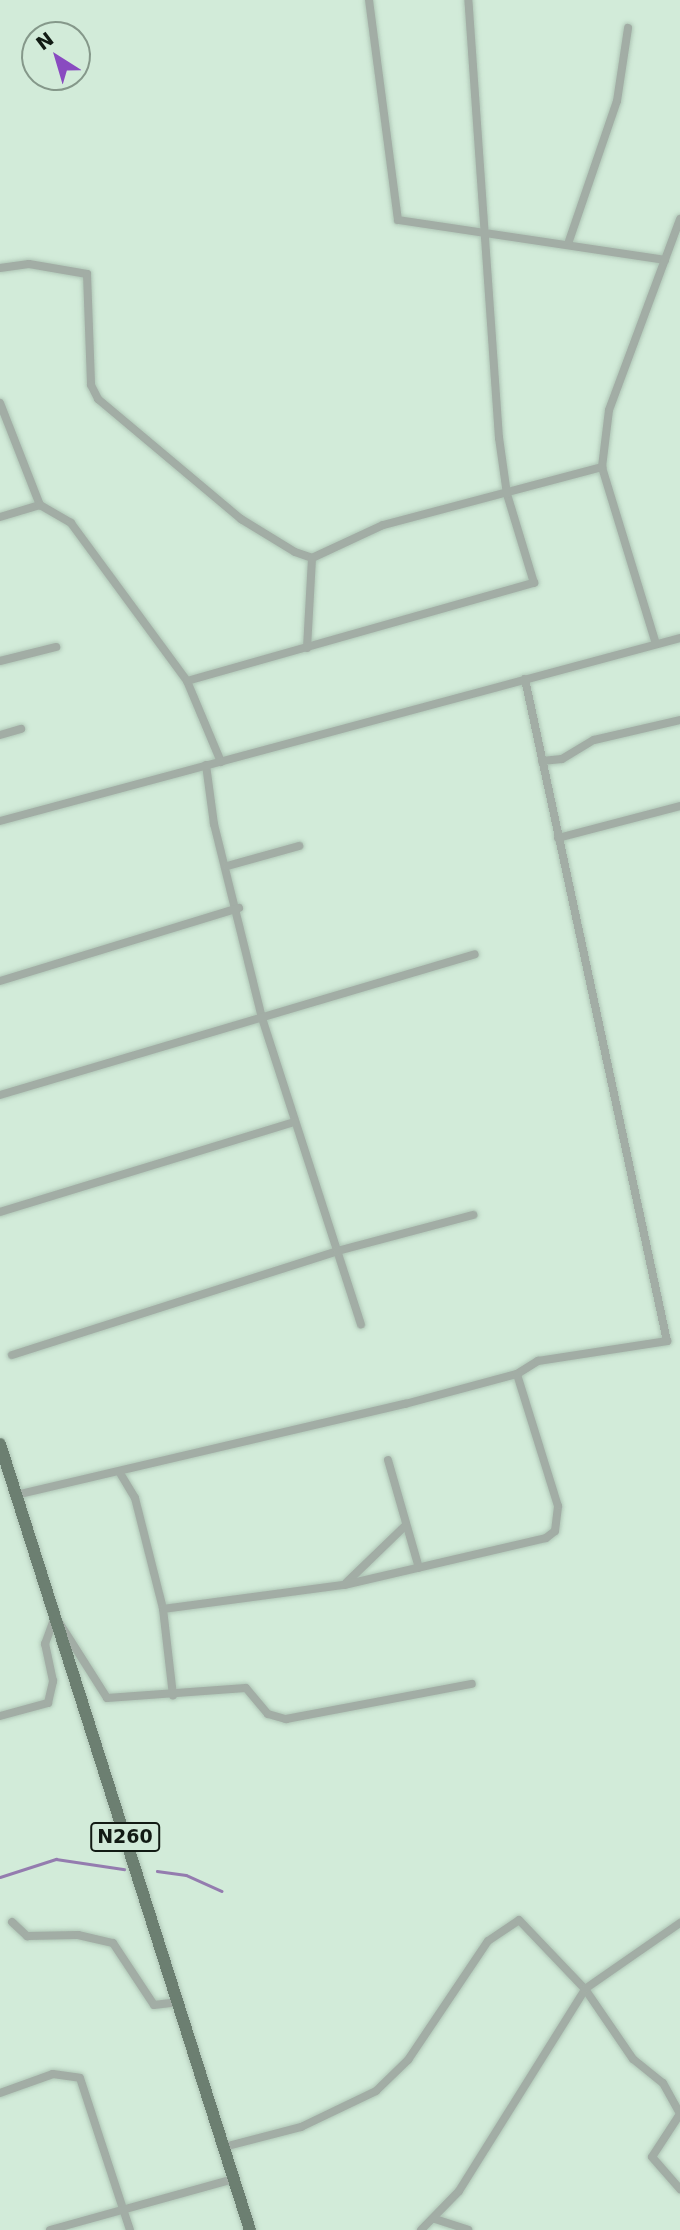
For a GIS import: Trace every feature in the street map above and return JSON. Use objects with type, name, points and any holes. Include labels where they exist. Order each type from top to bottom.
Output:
[{"type":"main road","name":"N260","points":[[0,1444],[250,2230]]},
{"type":"street","points":[[369,0],[393,212],[405,223],[569,241],[665,260]]},
{"type":"street","points":[[187,681],[534,583],[507,494],[468,0]]},
{"type":"street","points":[[569,241],[617,101],[628,29]]},
{"type":"street","points":[[656,644],[601,467],[609,410],[680,219]]},
{"type":"street","points":[[0,268],[29,264],[87,274],[91,385],[99,399],[241,519],[281,546],[312,558],[383,525],[601,467]]},
{"type":"street","points":[[0,403],[40,505],[71,523],[187,681],[221,761]]},
{"type":"street","points":[[0,517],[40,505]]},
{"type":"street","points":[[307,648],[312,558]]},
{"type":"street","points":[[0,821],[680,638]]},
{"type":"street","points":[[0,662],[56,647]]},
{"type":"street","points":[[16,1494],[120,1473],[517,1374],[538,1361],[659,1345],[669,1336],[525,679]]},
{"type":"street","points":[[542,761],[562,759],[594,740],[680,720]]},
{"type":"street","points":[[0,735],[21,729]]},
{"type":"street","points":[[206,765],[262,1018],[361,1324]]},
{"type":"street","points":[[558,838],[680,807]]},
{"type":"street","points":[[227,866],[299,846]]},
{"type":"street","points":[[0,981],[239,908]]},
{"type":"street","points":[[0,1095],[475,954]]},
{"type":"street","points":[[0,1212],[295,1122]]},
{"type":"street","points":[[12,1355],[337,1251],[473,1216]]},
{"type":"street","points":[[163,1609],[344,1585],[419,1568],[555,1531],[558,1506],[517,1374]]},
{"type":"street","points":[[388,1460],[404,1527],[419,1568]]},
{"type":"street","points":[[120,1473],[135,1498],[163,1609],[173,1695]]},
{"type":"street","points":[[344,1585],[404,1527]]},
{"type":"street","points":[[0,1716],[48,1703],[53,1681],[45,1644],[55,1616],[74,1638],[100,1695],[173,1695],[246,1688],[276,1720],[472,1684]]},
{"type":"street","points":[[224,2147],[301,2127],[376,2091],[408,2060],[488,1941],[510,1921],[527,1925],[585,1989],[618,2041],[663,2083],[678,2108],[678,2120],[652,2157],[680,2189]]},
{"type":"street","points":[[12,1922],[27,1936],[78,1934],[113,1943],[154,2005],[177,2002]]},
{"type":"street","points":[[422,2230],[435,2219],[585,1989],[680,1923]]},
{"type":"street","points":[[0,2094],[53,2074],[76,2073],[128,2210],[130,2230]]},
{"type":"street","points":[[50,2230],[234,2179]]},
{"type":"street","points":[[435,2219],[468,2230]]},
{"type":"waterway","points":[[0,1877],[56,1859],[124,1869]]},
{"type":"waterway","points":[[157,1871],[186,1875],[222,1891]]}]
